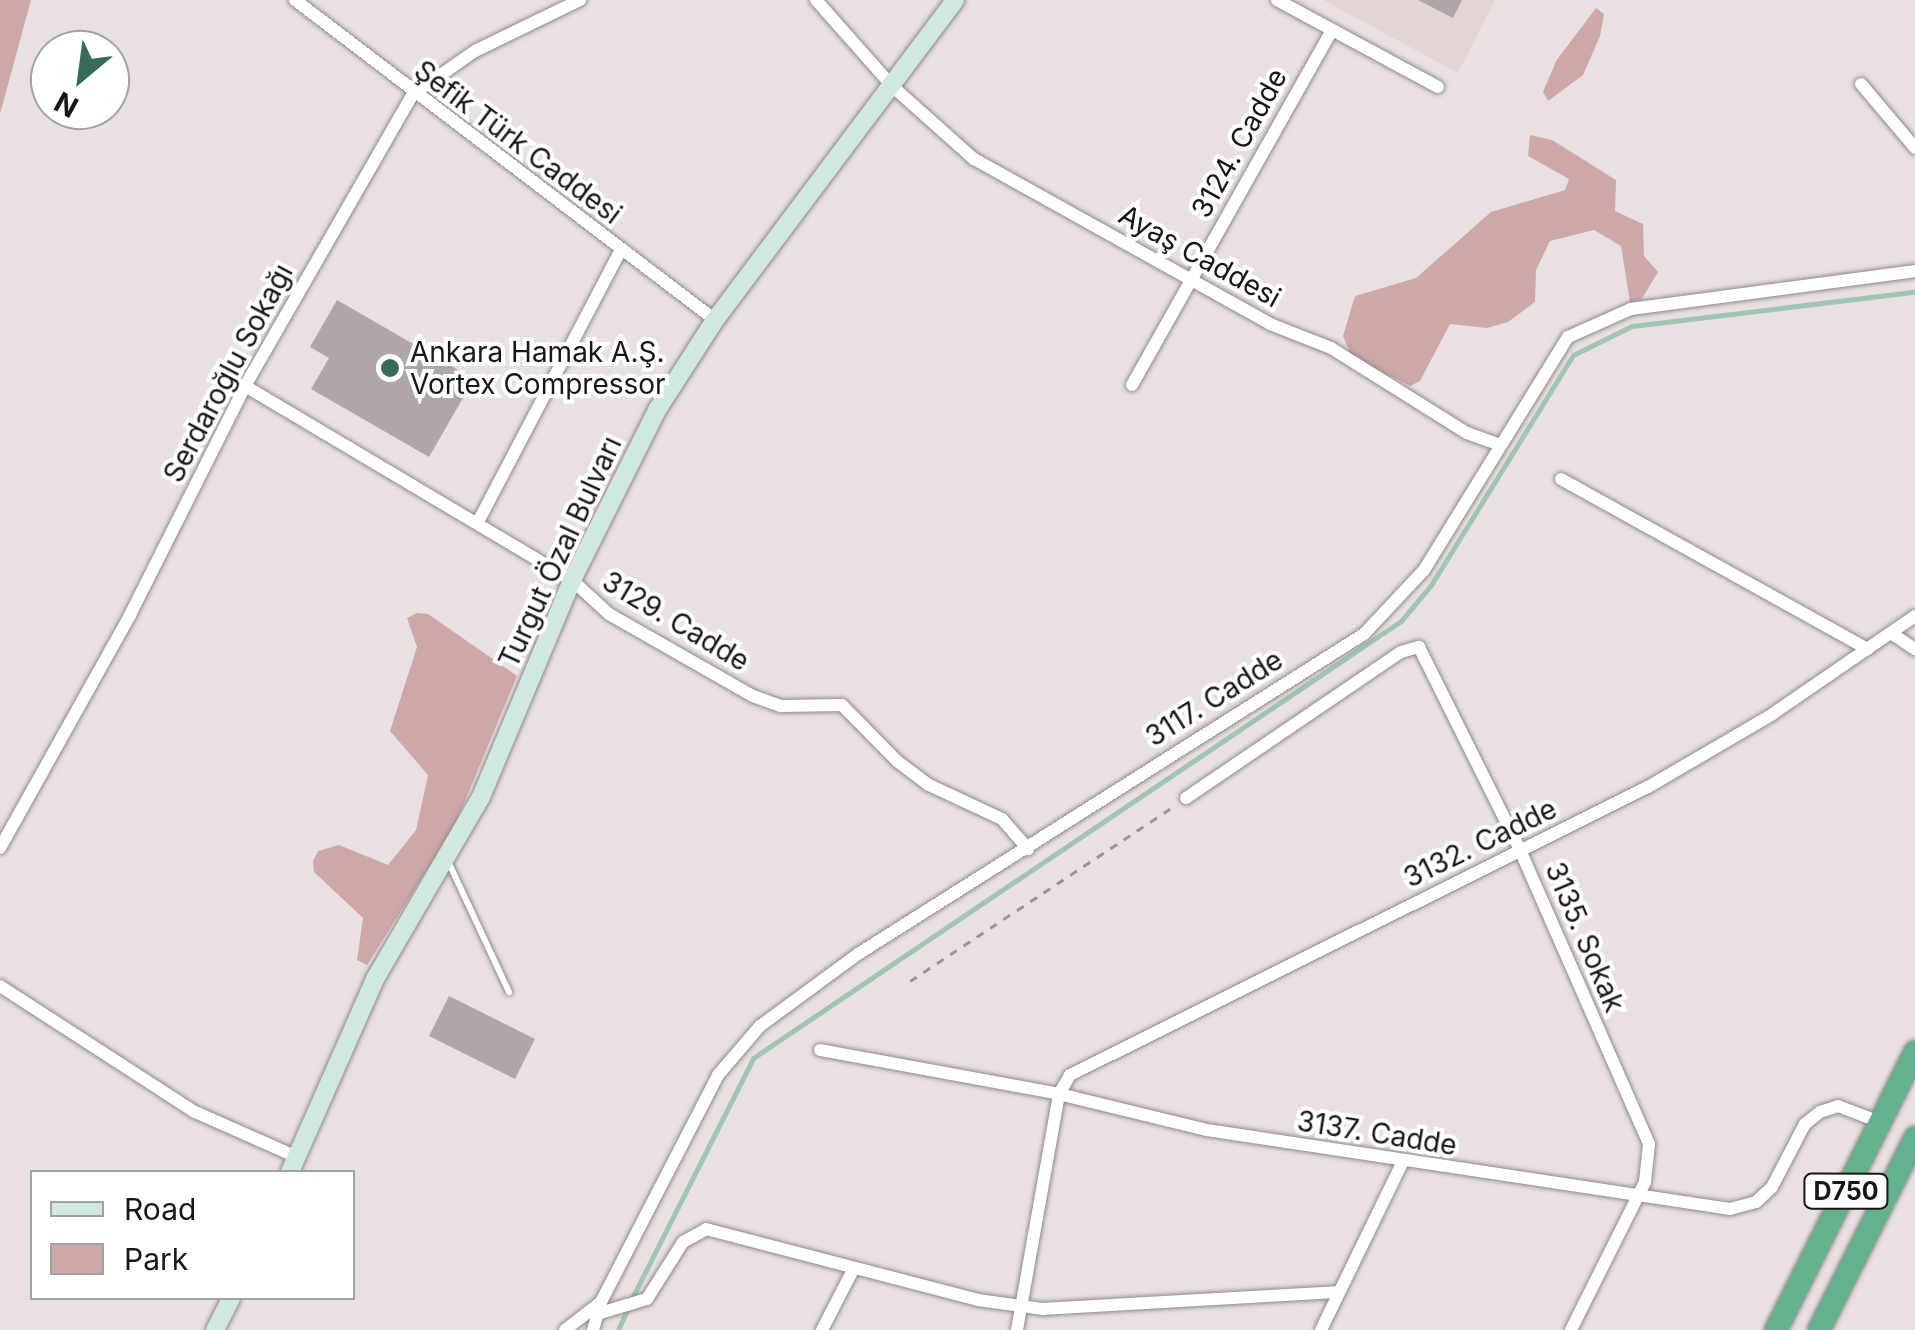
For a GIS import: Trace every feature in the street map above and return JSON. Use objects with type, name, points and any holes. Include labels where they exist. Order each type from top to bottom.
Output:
[{"type":"highway","name":"D750","points":[[1776,1330],[1915,1052]]},
{"type":"highway","name":"D750","points":[[1819,1330],[1915,1138]]},
{"type":"street","name":"Şefik Türk Caddesi","points":[[295,0],[412,94],[714,320]]},
{"type":"street","name":"Serdaroğlu Sokağı","points":[[0,848],[130,614],[246,386],[412,94],[475,50],[580,0]]},
{"type":"street","name":"Ayaş Caddesi","points":[[816,0],[892,86],[974,159],[1191,280],[1332,348],[1467,433],[1500,445]]},
{"type":"street","name":"Turgut Özal Bulvarı","points":[[294,1165],[375,979],[482,796],[572,580],[656,410],[714,320],[954,0]]},
{"type":"street","points":[[1277,0],[1438,87]]},
{"type":"street","name":"3124. Cadde","points":[[1132,385],[1332,30]]},
{"type":"street","points":[[1862,84],[1915,148]]},
{"type":"street","points":[[478,522],[620,250]]},
{"type":"street","name":"3117. Cadde","points":[[599,1308],[718,1075],[760,1026],[858,954],[1364,634],[1412,586],[1553,354],[1568,337],[1607,318],[1721,294],[1915,272]]},
{"type":"street","name":"3129. Cadde","points":[[246,386],[572,580],[609,614],[754,696],[781,706],[842,706],[897,761],[927,784],[1002,819],[1028,848]]},
{"type":"street","points":[[1560,478],[1868,648]]},
{"type":"street","name":"3132. Cadde","points":[[1059,1094],[1070,1075],[1648,788],[1915,616]]},
{"type":"street","points":[[1891,632],[1915,649]]},
{"type":"street","name":"3135. Sokak","points":[[1186,798],[1402,652],[1420,647],[1520,850],[1648,1144],[1650,1160],[1637,1198],[1571,1330]]},
{"type":"street","points":[[0,986],[195,1112],[294,1165]]},
{"type":"street","name":"3137. Cadde","points":[[820,1050],[1059,1094],[1208,1130],[1637,1198],[1730,1209],[1756,1202],[1820,1112],[1838,1106],[1880,1122]]},
{"type":"street","points":[[1017,1330],[1059,1094]]},
{"type":"street","points":[[1321,1330],[1402,1162]]},
{"type":"street","points":[[565,1330],[599,1308],[647,1299],[695,1230],[978,1300],[1020,1304],[1339,1292]]},
{"type":"street","points":[[822,1330],[854,1268]]},
{"type":"street","points":[[214,1330],[230,1300]]},
{"type":"street","points":[[593,1330],[599,1308]]},
{"type":"lane","points":[[446,858],[509,992]]},
{"type":"path","points":[[910,980],[1186,798]]},
{"type":"shaded area","points":[[1323,0],[1495,0],[1458,73]]},
{"type":"green space","points":[[0,0],[31,0],[0,114]]},
{"type":"green space","points":[[1596,8],[1604,14],[1600,36],[1583,75],[1548,101],[1543,92],[1556,61]]},
{"type":"green space","points":[[1530,135],[1552,140],[1616,180],[1615,211],[1643,224],[1644,256],[1658,272],[1641,300],[1630,302],[1621,246],[1594,230],[1550,241],[1536,270],[1535,302],[1508,322],[1487,328],[1450,324],[1420,381],[1410,386],[1351,356],[1343,336],[1355,296],[1416,278],[1491,212],[1565,190],[1569,179],[1528,156]]},
{"type":"green space","points":[[417,613],[428,614],[517,676],[454,827],[367,965],[357,960],[363,918],[314,872],[313,861],[318,851],[339,845],[388,865],[416,830],[428,775],[390,731],[417,647],[407,618]]},
{"type":"building","points":[[1418,0],[1462,0],[1453,18]]},
{"type":"building","name":"Ankara Hamak A.Ş. Vortex Compressor","points":[[337,300],[474,379],[429,457],[311,389],[329,358],[310,347]]},
{"type":"building","points":[[449,996],[535,1039],[515,1079],[429,1036]]},
{"type":"waterway","points":[[631,1300],[753,1058],[1401,621],[1431,585],[1573,355],[1632,326],[1915,292]]},
{"type":"waterway","points":[[618,1330],[627,1310]]},
{"type":"place","name":"Ankara Hamak A.Ş. Vortex Compressor","points":[[390,368]]}]
